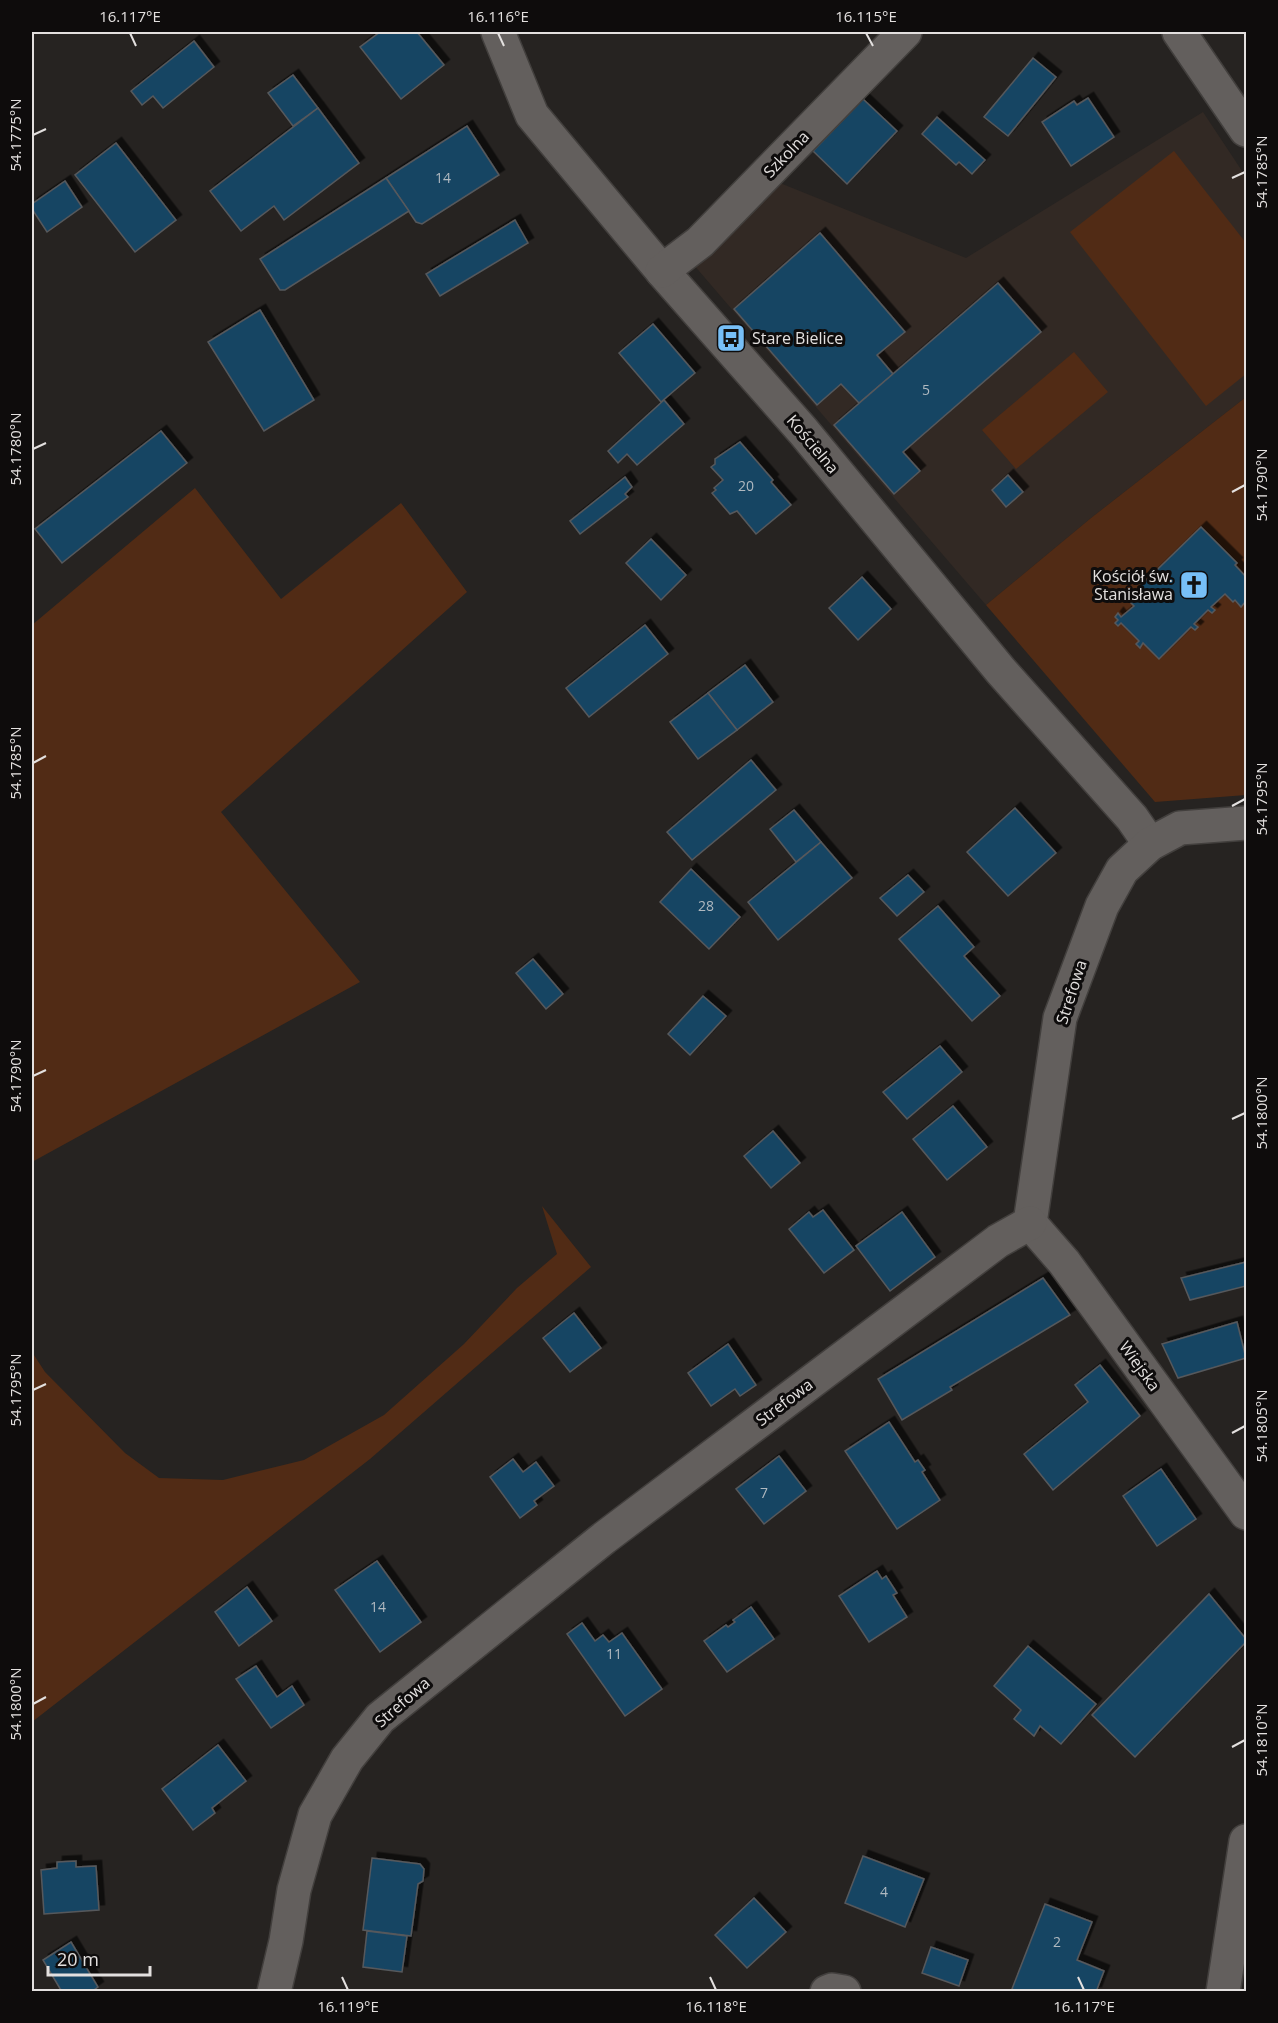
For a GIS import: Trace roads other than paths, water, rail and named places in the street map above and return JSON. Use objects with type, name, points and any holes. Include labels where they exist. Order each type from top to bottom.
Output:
[{"type":"street","name":"Kościelna","points":[[498,32],[532,115],[662,271],[803,431],[1001,671],[1132,818],[1150,844]]},
{"type":"street","name":"Szkolna","points":[[662,271],[700,242],[905,32]]},
{"type":"street","points":[[1179,32],[1246,130]]},
{"type":"street","name":"Strefowa","points":[[274,1992],[286,1941],[294,1890],[315,1815],[346,1759],[380,1718],[604,1538],[998,1241],[1030,1222],[1060,1018],[1102,906],[1122,870],[1150,844],[1180,828],[1246,823]]},
{"type":"street","name":"Wiejska","points":[[1030,1222],[1064,1262],[1246,1513]]},
{"type":"street","points":[[1223,1992],[1246,1841]]},
{"type":"street","points":[[827,1992],[832,1990],[844,1992]]},
{"type":"place","name":"Stare Bielice","points":[[731,338]]},
{"type":"place","name":"Kościół św. Stanisława","points":[[1194,585]]}]
